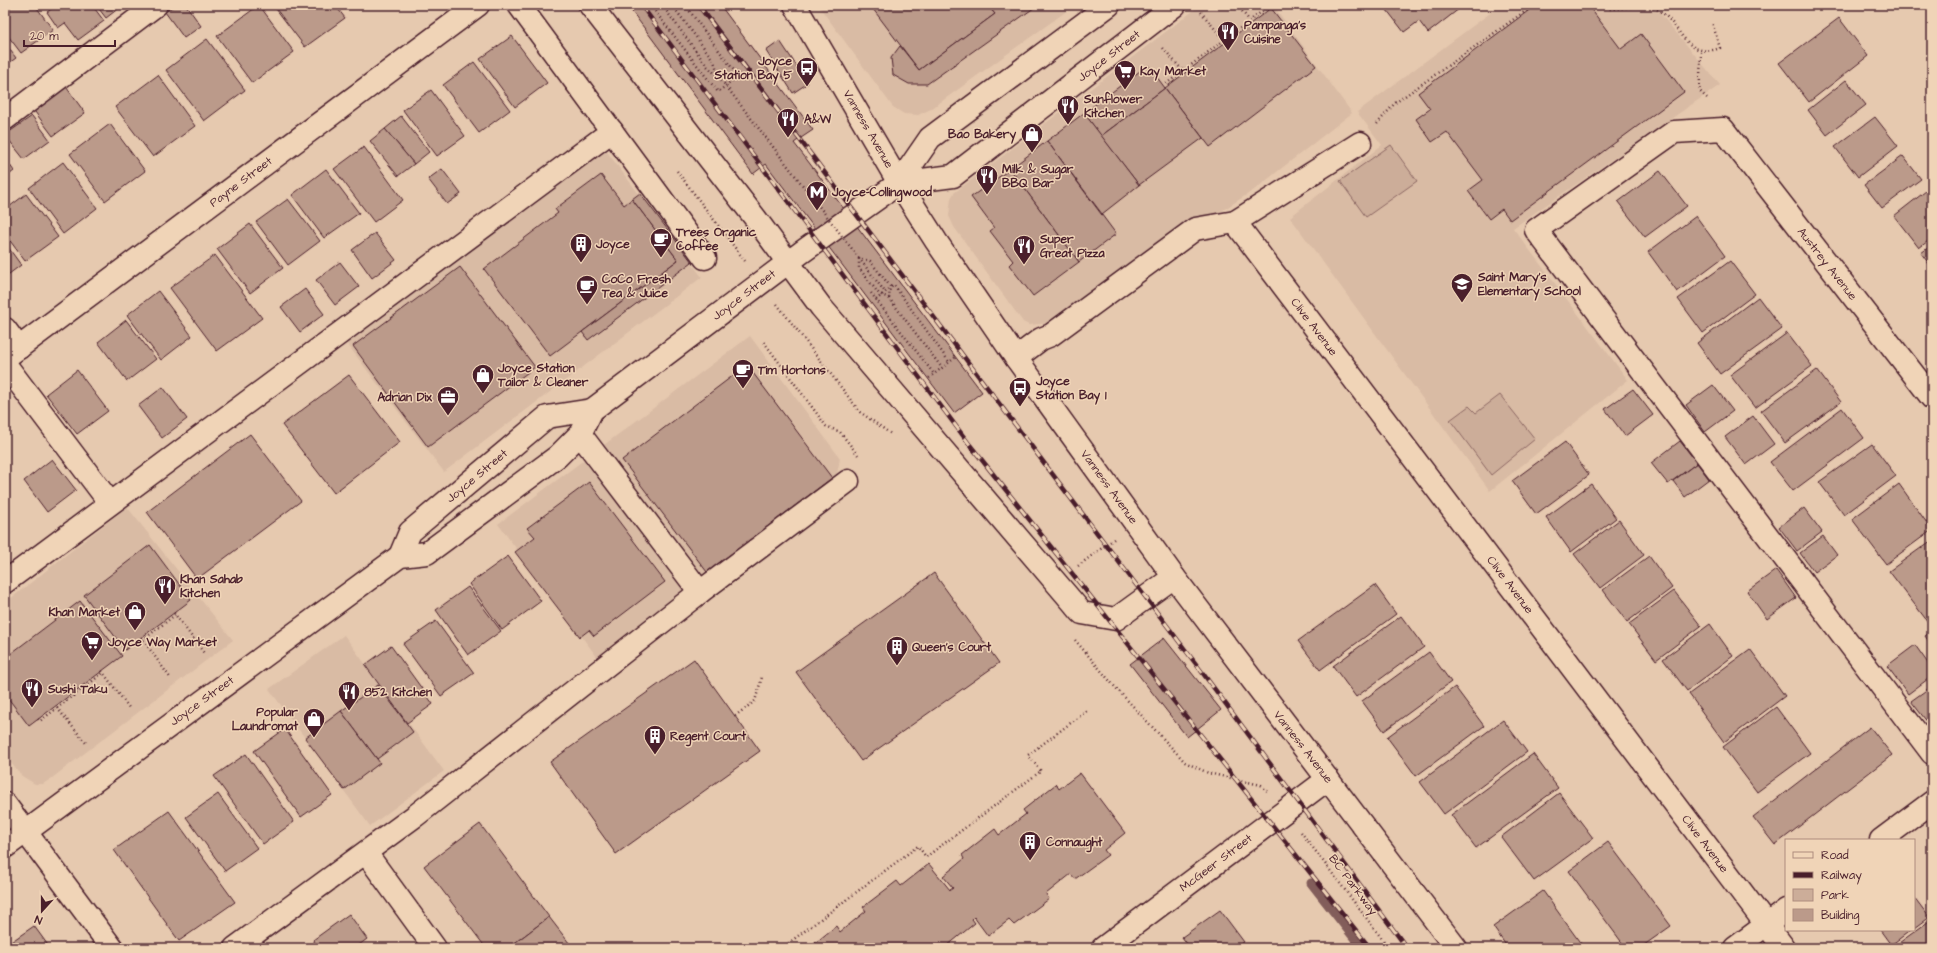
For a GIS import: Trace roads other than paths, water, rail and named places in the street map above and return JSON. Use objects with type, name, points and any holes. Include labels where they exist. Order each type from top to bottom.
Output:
[{"type":"street","points":[[5,119],[156,5]]},
{"type":"street","name":"Payne Street","points":[[10,357],[478,5]]},
{"type":"street","points":[[519,5],[705,258]]},
{"type":"street","points":[[590,5],[789,262],[821,307],[1082,613],[1116,619],[1174,577]]},
{"type":"street","name":"Vanness Avenue","points":[[795,5],[899,183],[932,236],[1016,358],[1174,577],[1456,948]]},
{"type":"street","name":"Joyce Street","points":[[5,847],[400,556],[427,553],[558,456],[580,434],[592,410],[789,262],[899,183],[930,138],[1109,5]]},
{"type":"street","name":"Joyce Street","points":[[899,183],[953,176],[1175,5]]},
{"type":"street","name":"Austrey Avenue","points":[[1932,398],[1723,129],[1674,132],[1536,230],[1932,753]]},
{"type":"street","points":[[5,582],[612,131]]},
{"type":"street","points":[[1016,358],[1195,229],[1235,222],[1360,143]]},
{"type":"street","name":"Clive Avenue","points":[[1235,222],[1784,948]]},
{"type":"street","points":[[5,329],[10,357],[110,503]]},
{"type":"street","name":"Joyce Street","points":[[400,556],[410,532],[548,417],[592,410]]},
{"type":"street","points":[[580,434],[700,592]]},
{"type":"street","points":[[235,948],[366,853],[700,592],[848,481]]},
{"type":"street","name":"McGeer Street","points":[[1103,948],[1328,779]]},
{"type":"street","points":[[1881,839],[1932,802]]},
{"type":"street","points":[[5,804],[112,948]]},
{"type":"street","points":[[366,853],[435,948]]},
{"type":"street","points":[[1735,948],[1785,911]]},
{"type":"waterway","points":[[1311,883],[1362,948]]},
{"type":"railway","points":[[641,5],[970,445],[1370,948]]},
{"type":"railway","points":[[698,5],[1196,664],[1407,948]]},
{"type":"place","name":"Pampanga's Cuisine","points":[[1228,52]]},
{"type":"place","name":"Joyce Station Bay 5","points":[[807,88]]},
{"type":"place","name":"Kay Market","points":[[1125,90]]},
{"type":"place","name":"Sunflower Kitchen","points":[[1068,126]]},
{"type":"place","name":"A&W","points":[[788,138]]},
{"type":"place","name":"Bao Bakery","points":[[1032,154]]},
{"type":"place","name":"Milk & Sugar BBQ Bar","points":[[987,196]]},
{"type":"place","name":"Joyce–Collingwood","points":[[817,212]]},
{"type":"place","name":"Trees Organic Coffee","points":[[661,258]]},
{"type":"place","name":"Joyce","points":[[581,264]]},
{"type":"place","name":"Super Great Pizza","points":[[1024,266]]},
{"type":"place","name":"Saint Mary's Elementary School","points":[[1462,304]]},
{"type":"place","name":"CoCo Fresh Tea & Juice","points":[[587,306]]},
{"type":"place","name":"Tim Hortons","points":[[743,390]]},
{"type":"place","name":"Joyce Station Tailor & Cleaner","points":[[483,394]]},
{"type":"place","name":"Joyce Station Bay 1","points":[[1020,408]]},
{"type":"place","name":"Adrian Dix","points":[[448,416]]},
{"type":"place","name":"Khan Sahab Kitchen","points":[[165,606]]},
{"type":"place","name":"Khan Market","points":[[135,632]]},
{"type":"place","name":"Joyce Way Market","points":[[92,662]]},
{"type":"place","name":"Queen's Court","points":[[897,666]]},
{"type":"place","name":"Sushi Taku","points":[[32,708]]},
{"type":"place","name":"852 Kitchen","points":[[349,712]]},
{"type":"place","name":"Popular Laundromat","points":[[314,738]]},
{"type":"place","name":"Regent Court","points":[[655,756]]},
{"type":"place","name":"Connaught","points":[[1030,862]]}]
